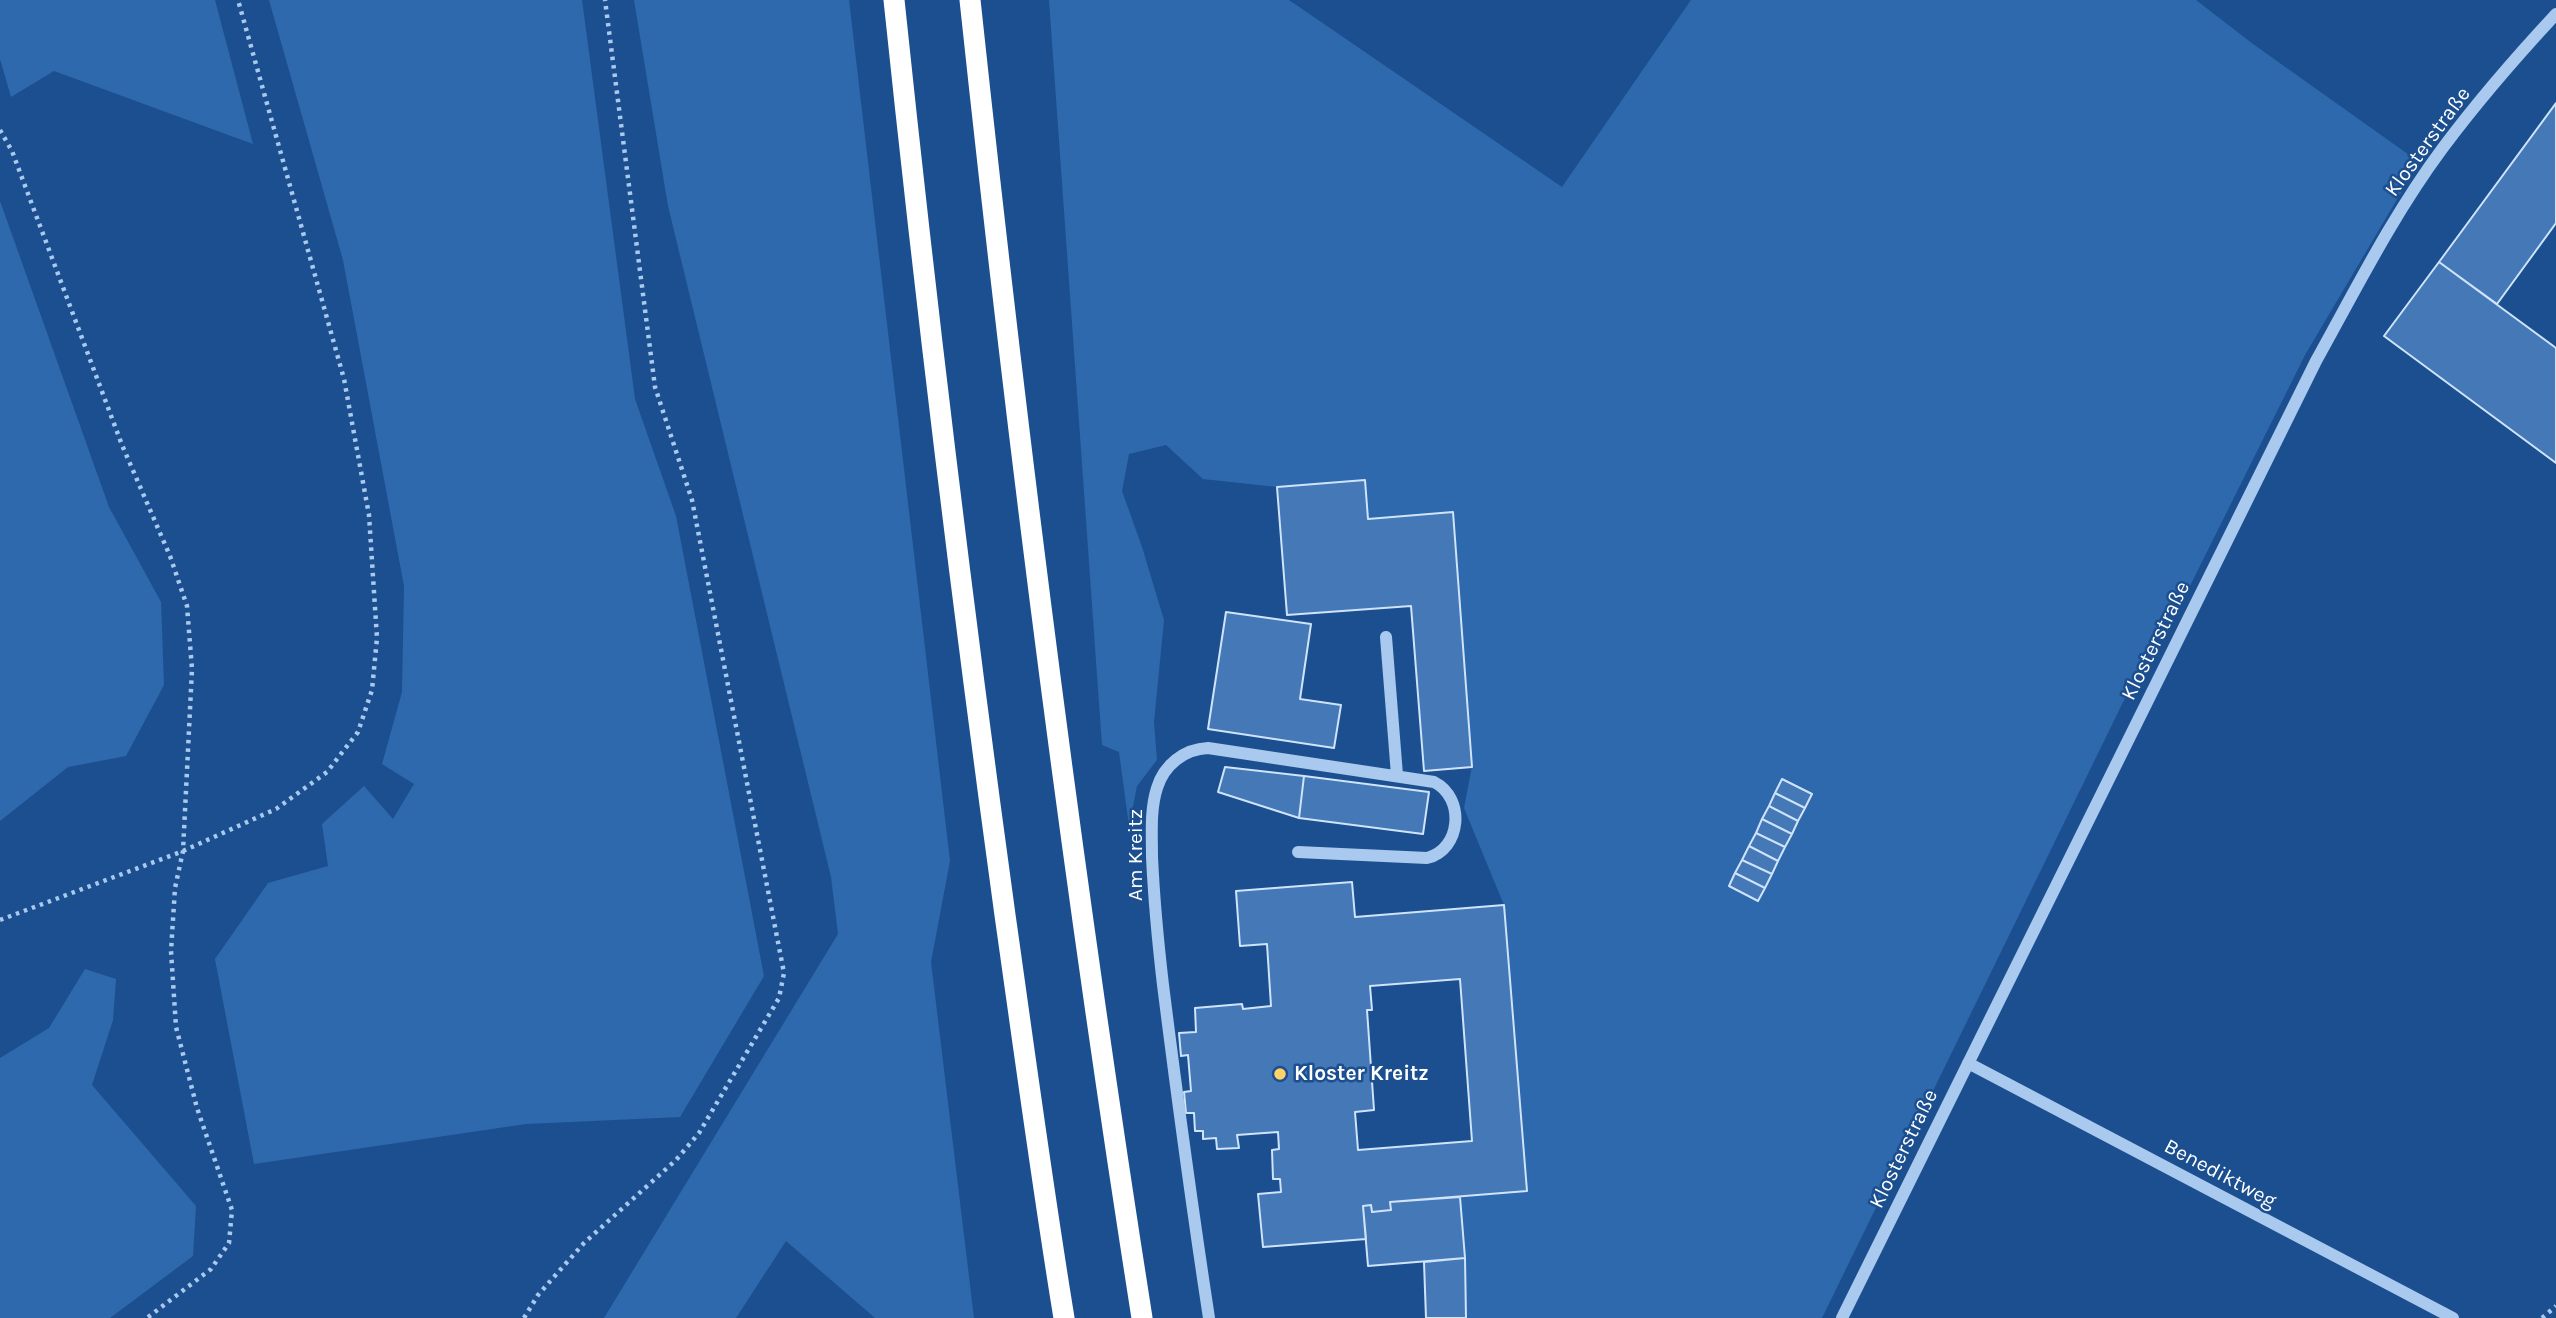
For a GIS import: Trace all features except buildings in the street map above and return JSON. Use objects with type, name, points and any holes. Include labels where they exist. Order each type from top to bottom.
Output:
[{"type":"highway","points":[[894,0],[922,268],[969,651],[1063,1318]]},
{"type":"highway","points":[[970,0],[999,272],[1046,646],[1142,1318]]},
{"type":"street","name":"Klosterstraße","points":[[1842,1318],[2316,360],[2380,247],[2441,150],[2495,82],[2555,19]]},
{"type":"street","points":[[1386,637],[1397,775]]},
{"type":"street","name":"Am Kreitz","points":[[1209,1318],[1181,1127],[1158,941],[1152,831],[1157,787],[1166,770],[1180,757],[1191,750],[1208,748],[1434,782],[1450,797],[1456,816],[1451,840],[1441,852],[1427,858],[1298,852]]},
{"type":"street","name":"Benediktweg","points":[[1968,1063],[2453,1318]]},
{"type":"path","points":[[0,920],[183,851],[276,809],[327,772],[358,732],[372,690],[377,638],[369,515],[344,379],[238,0]]},
{"type":"path","points":[[524,1318],[538,1295],[584,1242],[676,1160],[699,1133],[779,998],[784,973],[692,500],[655,387],[605,0]]},
{"type":"path","points":[[0,130],[12,151],[122,445],[170,556],[187,606],[192,669],[183,851],[175,888],[171,951],[176,1027],[197,1108],[232,1210],[229,1242],[211,1269],[147,1318]]},
{"type":"path","points":[[2542,1318],[2556,1306]]},
{"type":"shaded area","points":[[0,0],[215,0],[253,144],[54,71],[11,97],[0,59]]},
{"type":"shaded area","points":[[269,0],[582,0],[635,399],[676,516],[764,976],[680,1117],[526,1124],[254,1164],[215,959],[268,883],[328,866],[322,824],[364,786],[393,819],[414,784],[382,764],[402,692],[404,586],[343,260]]},
{"type":"shaded area","points":[[634,0],[849,0],[950,861],[931,962],[974,1318],[875,1318],[786,1241],[736,1318],[604,1318],[838,934],[831,877],[668,206]]},
{"type":"shaded area","points":[[1049,0],[1289,0],[1562,187],[1691,0],[2196,0],[2419,162],[2305,355],[2178,610],[2170,606],[1822,1318],[1466,1318],[1460,1197],[1526,1191],[1504,905],[1464,808],[1472,766],[1453,513],[1368,519],[1365,480],[1277,487],[1203,479],[1166,445],[1129,454],[1122,491],[1164,620],[1154,722],[1157,760],[1137,786],[1129,826],[1119,752],[1102,745]]},
{"type":"shaded area","points":[[0,201],[109,507],[161,602],[164,685],[126,756],[68,767],[0,821]]},
{"type":"shaded area","points":[[85,969],[116,979],[113,1020],[92,1085],[196,1206],[193,1256],[110,1318],[0,1318],[0,1058],[49,1028]]},
{"type":"place","name":"Kloster Kreitz","points":[[1280,1074]]}]
